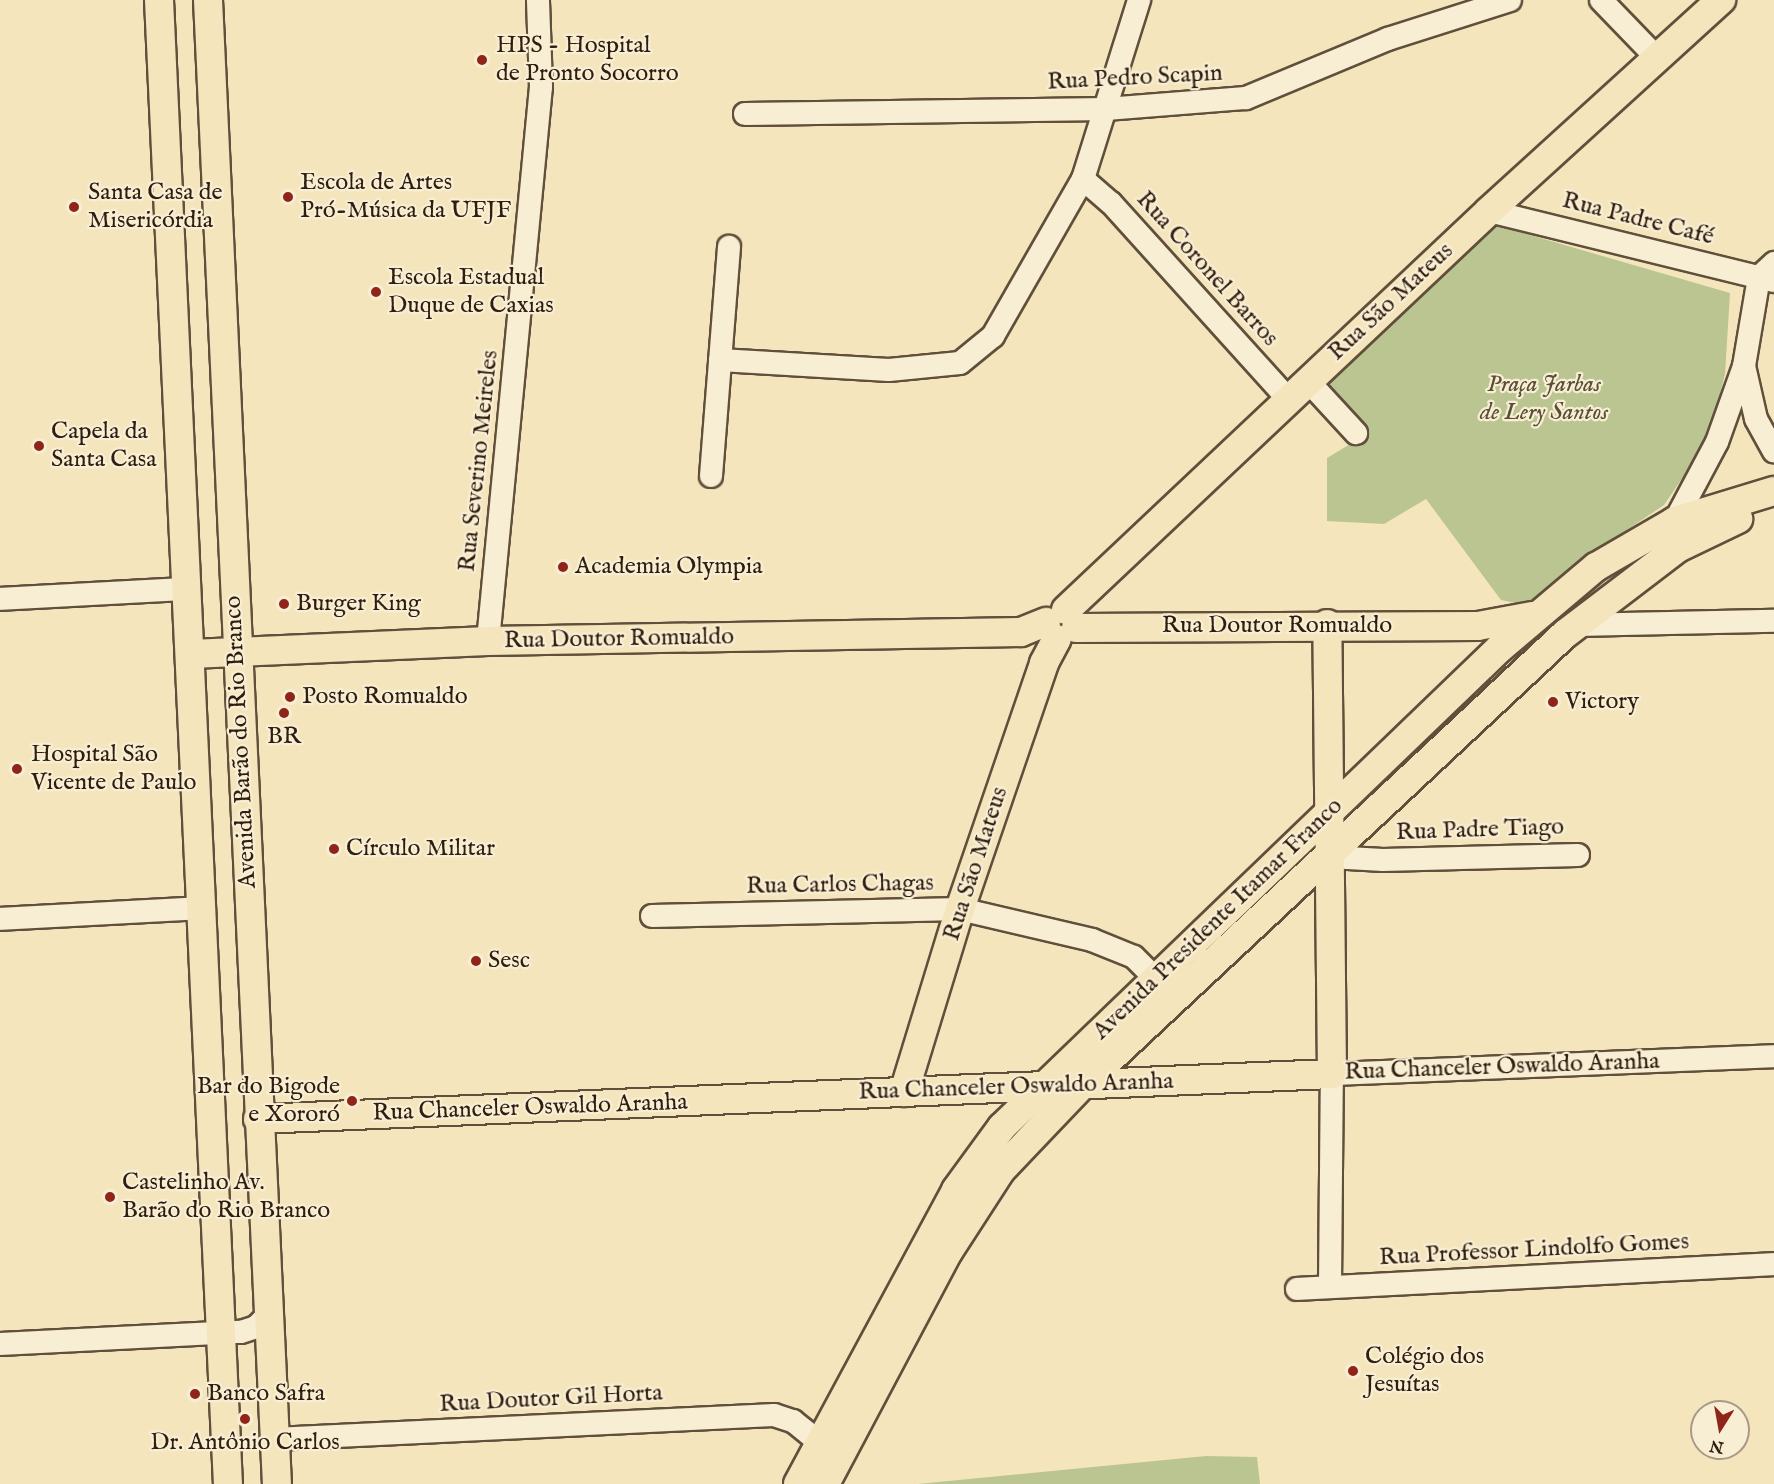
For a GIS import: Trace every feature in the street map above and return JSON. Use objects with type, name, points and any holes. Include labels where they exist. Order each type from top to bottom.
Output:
[{"type":"main road","name":"Avenida Barão do Rio Branco","points":[[159,0],[228,1484]]},
{"type":"main road","name":"Avenida Barão do Rio Branco","points":[[208,0],[267,1316],[277,1484]]},
{"type":"main road","name":"Rua São Mateus","points":[[904,1092],[960,909],[1052,632],[1298,390],[1489,211],[1659,60],[1721,0]]},
{"type":"main road","name":"Avenida Presidente Itamar Franco","points":[[798,1484],[956,1190],[1002,1127],[1500,648],[1596,567],[1675,521],[1774,491]]},
{"type":"main road","name":"Avenida Presidente Itamar Franco","points":[[825,1484],[971,1215],[1001,1170],[1082,1084],[1330,857],[1363,823],[1576,625],[1678,548],[1710,530],[1774,509]]},
{"type":"main road","name":"Rua Doutor Romualdo","points":[[191,654],[237,650],[488,641],[1052,632],[1327,624],[1478,626],[1540,614]]},
{"type":"main road","points":[[1327,624],[1332,1074]]},
{"type":"main road","points":[[1330,811],[1363,823]]},
{"type":"main road","name":"Rua Chanceler Oswaldo Aranha","points":[[258,1119],[1332,1074]]},
{"type":"street","name":"Rua Severino Meireles","points":[[488,641],[542,87],[538,0]]},
{"type":"street","points":[[720,360],[889,370],[960,363],[993,336],[1083,179],[1139,0]]},
{"type":"street","name":"Rua Pedro Scapin","points":[[745,114],[1106,109],[1246,99],[1388,39],[1509,0]]},
{"type":"street","points":[[1601,0],[1659,60]]},
{"type":"street","name":"Rua Coronel Barros","points":[[1083,179],[1111,203],[1298,390]]},
{"type":"street","name":"Rua Padre Café","points":[[1489,211],[1769,274]]},
{"type":"street","points":[[711,476],[729,247]]},
{"type":"street","points":[[1675,521],[1703,473],[1744,366],[1769,274]]},
{"type":"street","points":[[1744,366],[1756,419],[1774,452]]},
{"type":"street","points":[[1298,390],[1356,434]]},
{"type":"street","points":[[0,599],[187,590]]},
{"type":"street","points":[[1576,625],[1774,621]]},
{"type":"street","points":[[1478,626],[1500,648]]},
{"type":"street","name":"Rua Padre Tiago","points":[[1363,823],[1368,850],[1383,860]]},
{"type":"street","name":"Rua Padre Tiago","points":[[1330,857],[1383,860],[1578,855]]},
{"type":"street","points":[[0,919],[202,908]]},
{"type":"street","name":"Rua Carlos Chagas","points":[[652,916],[960,909],[1092,940],[1134,957],[1156,979]]},
{"type":"street","name":"Rua Chanceler Oswaldo Aranha","points":[[1332,1074],[1774,1056]]},
{"type":"street","points":[[1330,1287],[1332,1074]]},
{"type":"street","name":"Rua Professor Lindolfo Gomes","points":[[1297,1289],[1774,1264]]},
{"type":"street","points":[[0,1344],[221,1333],[256,1327],[267,1316]]},
{"type":"street","name":"Rua Doutor Gil Horta","points":[[274,1439],[774,1415],[793,1421],[821,1444]]},
{"type":"green space","name":"Praça Jarbas de Lery Santos","points":[[1492,224],[1730,293],[1725,374],[1709,439],[1664,505],[1591,554],[1526,605],[1501,600],[1426,499],[1384,524],[1327,521],[1327,458],[1367,434],[1321,378]]},
{"type":"green space","points":[[1206,1456],[1257,1457],[1260,1484],[918,1484]]},
{"type":"place","name":"HPS - Hospital de Pronto Socorro","points":[[482,60]]},
{"type":"place","name":"Escola de Artes Pró-Música da UFJF","points":[[288,197]]},
{"type":"place","name":"Santa Casa de Misericórdia","points":[[74,207]]},
{"type":"place","name":"Escola Estadual Duque de Caxias","points":[[376,292]]},
{"type":"place","name":"Capela da Santa Casa","points":[[39,446]]},
{"type":"place","name":"Academia Olympia","points":[[563,567]]},
{"type":"place","name":"Burger King","points":[[284,604]]},
{"type":"place","name":"Posto Romualdo","points":[[290,697]]},
{"type":"place","name":"Victory","points":[[1553,702]]},
{"type":"place","name":"BR","points":[[284,713]]},
{"type":"place","name":"Hospital São Vicente de Paulo","points":[[17,769]]},
{"type":"place","name":"Círculo Militar","points":[[334,849]]},
{"type":"place","name":"Sesc","points":[[476,961]]},
{"type":"place","name":"Bar do Bigode e Xororó","points":[[352,1101]]},
{"type":"place","name":"Castelinho Av. Barão do Rio Branco","points":[[110,1197]]},
{"type":"place","name":"Colégio dos Jesuítas","points":[[1353,1371]]},
{"type":"place","name":"Banco Safra","points":[[195,1394]]},
{"type":"place","name":"Dr. Antônio Carlos","points":[[245,1419]]}]
